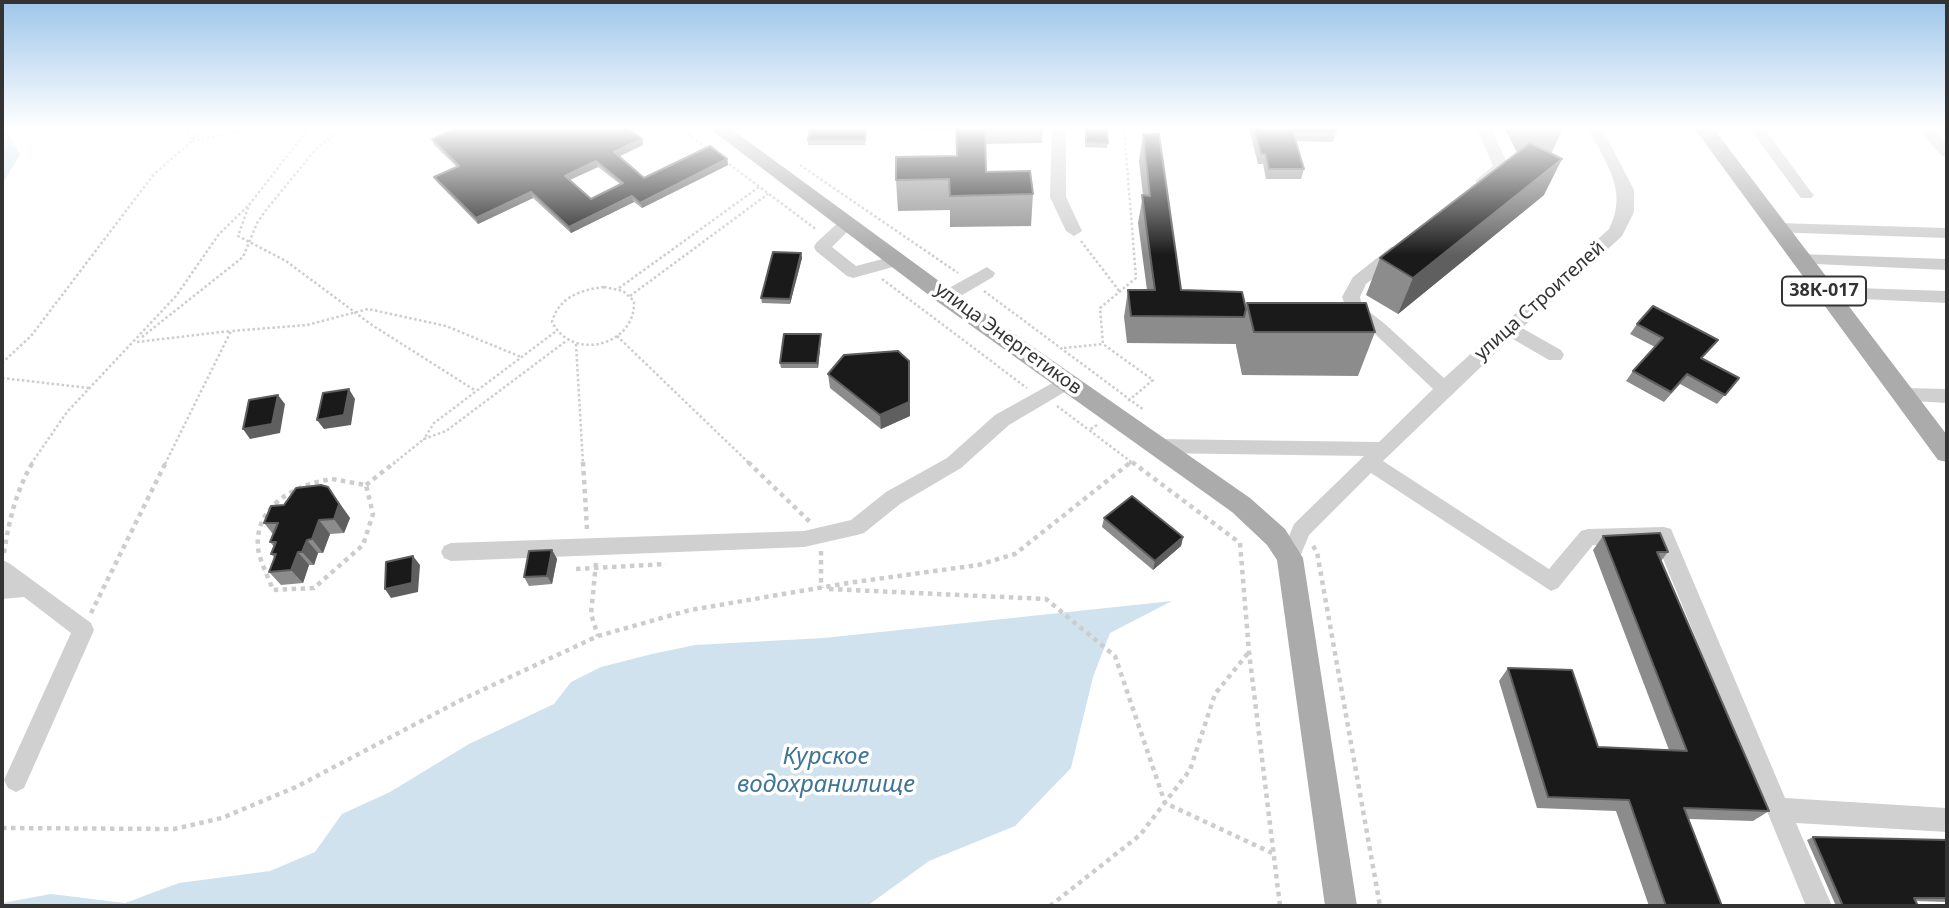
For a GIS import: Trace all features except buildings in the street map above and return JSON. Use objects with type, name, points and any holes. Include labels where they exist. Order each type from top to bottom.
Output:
[{"type":"main road","name":"улица Энергетиков","points":[[777,170],[946,297],[1067,382],[1121,407],[1156,446],[1241,505],[1276,537],[1290,558]]},
{"type":"main road","name":"38К-017","points":[[1734,170],[1947,453]]},
{"type":"main road","points":[[1290,558],[1341,906]]},
{"type":"street","points":[[1058,170],[1058,197],[1074,231]]},
{"type":"street","points":[[1471,191],[1497,170]]},
{"type":"street","name":"улица Строителей","points":[[1290,558],[1301,530],[1444,389],[1616,232],[1626,212],[1626,190],[1616,170]]},
{"type":"street","points":[[1788,170],[1806,195]]},
{"type":"street","points":[[849,222],[822,247],[853,272],[898,260]]},
{"type":"street","points":[[1777,228],[1947,233]]},
{"type":"street","points":[[1410,240],[1359,281],[1348,310],[1379,328],[1444,389]]},
{"type":"street","points":[[1799,258],[1947,265]]},
{"type":"street","points":[[946,297],[981,279]]},
{"type":"street","points":[[1826,293],[1947,298]]},
{"type":"street","points":[[1509,329],[1555,355]]},
{"type":"street","points":[[450,552],[792,540],[819,545],[856,527],[893,498],[954,463],[1002,420],[1067,382]]},
{"type":"street","points":[[1904,395],[1947,396]]},
{"type":"street","points":[[1156,446],[1376,456],[1551,582],[1588,537],[1664,535],[1819,906]]},
{"type":"street","points":[[2,576],[28,588],[83,631],[16,780]]},
{"type":"street","points":[[1778,810],[1947,820]]},
{"type":"path","points":[[2,363],[31,336],[158,170]]},
{"type":"path","points":[[2,576],[4,530],[19,486],[61,418],[178,294],[216,237],[249,205],[276,170]]},
{"type":"path","points":[[135,342],[243,257],[257,223],[298,170]]},
{"type":"path","points":[[736,170],[830,240]]},
{"type":"path","points":[[808,170],[965,278]]},
{"type":"path","points":[[1103,344],[1100,308],[1136,278],[1127,170]]},
{"type":"path","points":[[618,289],[759,187]]},
{"type":"path","points":[[630,296],[768,194]]},
{"type":"path","points":[[249,205],[237,236],[250,240],[298,267],[357,314],[476,391]]},
{"type":"path","points":[[1074,231],[1121,292]]},
{"type":"path","points":[[867,268],[1024,387],[1043,396],[1240,543],[1249,652],[1280,906]]},
{"type":"path","points":[[981,279],[1065,348],[1121,407]]},
{"type":"path","points":[[593,288],[618,289],[630,296],[636,308],[636,315],[632,323],[617,336],[596,344],[576,344],[566,341],[555,332],[553,315],[563,300],[593,288]]},
{"type":"path","points":[[135,342],[307,325],[368,309],[446,326],[521,357]]},
{"type":"path","points":[[83,631],[231,331]]},
{"type":"path","points":[[424,439],[433,423],[555,332]]},
{"type":"path","points":[[617,336],[813,525],[819,545],[820,588]]},
{"type":"path","points":[[366,485],[424,439],[446,431],[566,341]]},
{"type":"path","points":[[576,344],[588,548],[597,554],[591,614],[598,636]]},
{"type":"path","points":[[1065,348],[1103,344],[1153,380],[1089,430]]},
{"type":"path","points":[[2,378],[89,388]]},
{"type":"path","points":[[2,828],[40,831],[174,829],[222,818],[296,787],[463,699],[598,636],[661,616],[820,588],[978,565],[1015,554],[1131,462]]},
{"type":"path","points":[[348,477],[366,485],[373,514],[363,545],[314,588],[273,590],[258,545],[263,519],[283,496],[315,480],[348,477]]},
{"type":"path","points":[[820,588],[1046,599],[1115,656],[1165,803],[1273,853]]},
{"type":"path","points":[[1050,906],[1140,835],[1190,770],[1215,694],[1249,652]]},
{"type":"water","points":[[2,170],[10,170],[2,184]]},
{"type":"water","name":"Курское водохранилище","points":[[1172,601],[1110,633],[1093,677],[1071,768],[1015,826],[929,861],[867,906],[2,906],[2,903],[51,894],[125,903],[179,883],[270,871],[315,852],[342,814],[390,792],[469,744],[554,704],[571,682],[601,667],[695,645],[824,638]]}]
